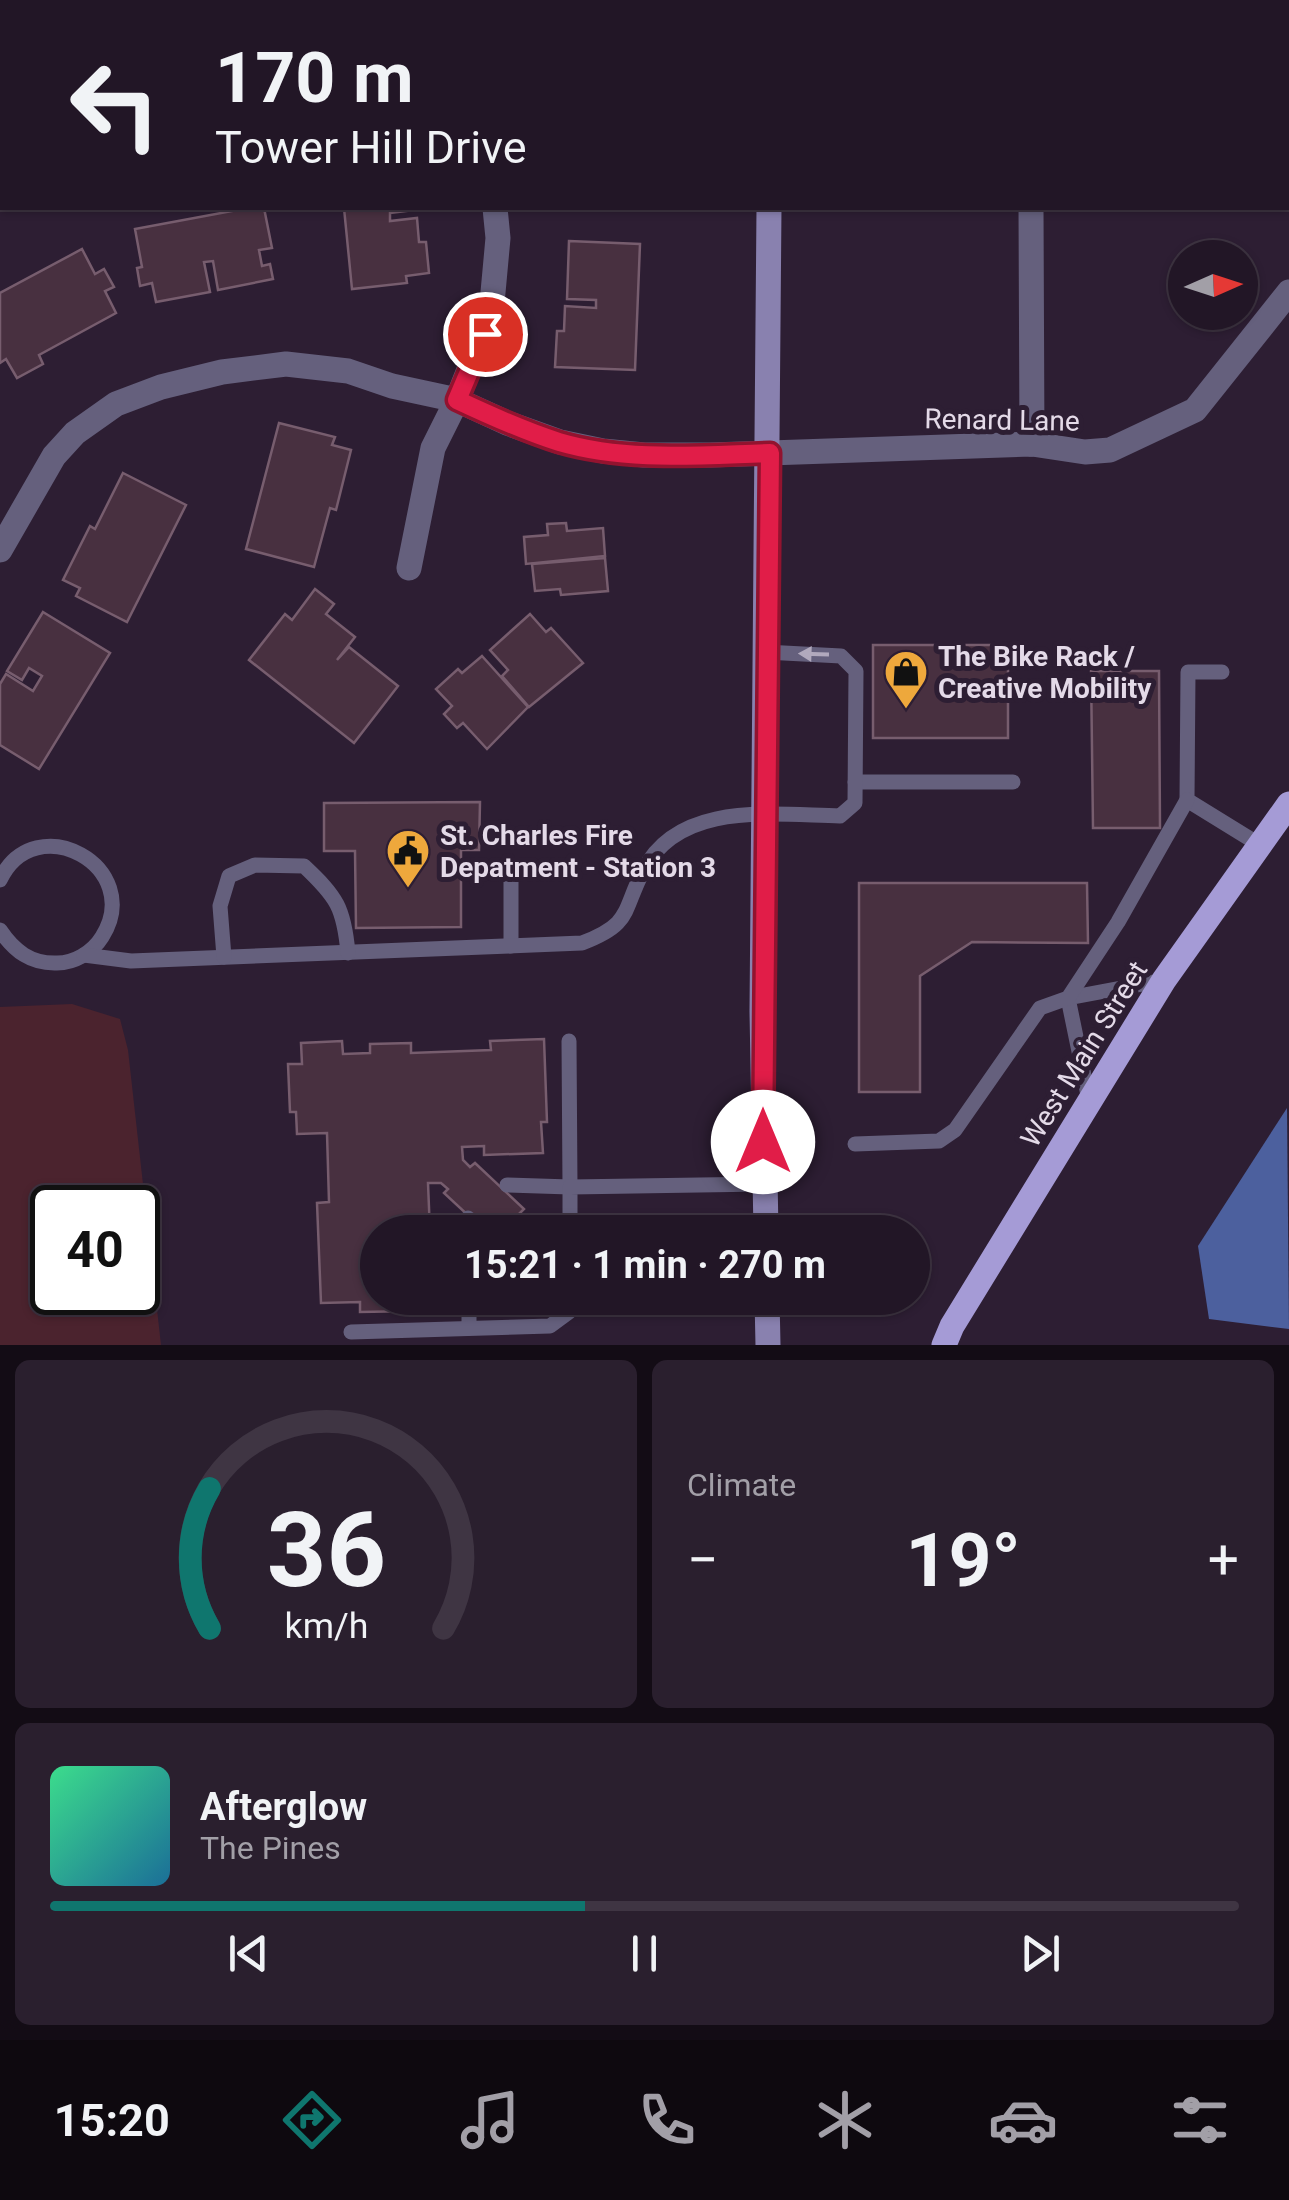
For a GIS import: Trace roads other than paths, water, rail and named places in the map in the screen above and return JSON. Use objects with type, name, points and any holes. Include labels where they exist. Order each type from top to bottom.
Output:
[{"type":"main road","name":"West Main Street","points":[[944,1345],[1164,980],[1289,804]]},
{"type":"street","points":[[409,568],[433,448],[491,314],[498,238],[495,210]]},
{"type":"street","points":[[765,1215],[769,210]]},
{"type":"street","points":[[1031,210],[1032,444]]},
{"type":"street","name":"Renard Lane","points":[[0,550],[34,486],[75,433],[116,404],[161,387],[222,372],[286,364],[348,371],[392,386],[457,400],[560,442],[644,455],[1032,444],[1084,452],[1110,450],[1195,410],[1289,292]]},
{"type":"street","points":[[767,1315],[768,1345]]},
{"type":"lane","points":[[84,956],[131,961],[582,943],[610,933],[624,918],[644,869],[660,845],[696,824],[722,817],[840,816],[854,804],[856,671],[841,656],[765,652]]},
{"type":"lane","points":[[1089,1102],[1068,998],[1118,922],[1187,800],[1188,672],[1222,672]]},
{"type":"lane","points":[[855,782],[1013,782]]},
{"type":"lane","points":[[1187,800],[1260,846]]},
{"type":"lane","points":[[0,880],[18,857],[35,848],[72,849],[89,858],[102,872],[110,889],[112,907],[99,942],[84,956],[65,963],[45,964],[26,958],[0,930]]},
{"type":"lane","points":[[224,958],[220,906],[229,876],[255,865],[304,866],[327,887],[345,917],[348,952]]},
{"type":"lane","points":[[511,866],[511,946]]},
{"type":"lane","points":[[855,1144],[939,1141],[956,1130],[1040,1008],[1068,998],[1164,980]]},
{"type":"lane","points":[[570,1040],[570,1215]]},
{"type":"lane","points":[[507,1185],[764,1184]]},
{"type":"lane","points":[[469,1315],[469,1328]]},
{"type":"lane","points":[[351,1332],[550,1326],[565,1315]]},
{"type":"water","points":[[1287,1108],[1289,1329],[1209,1319],[1198,1246]]},
{"type":"place","name":"The Bike Rack / Creative Mobility","points":[[906,710]]},
{"type":"place","name":"St. Charles Fire Depatment - Station 3","points":[[408,889]]}]
